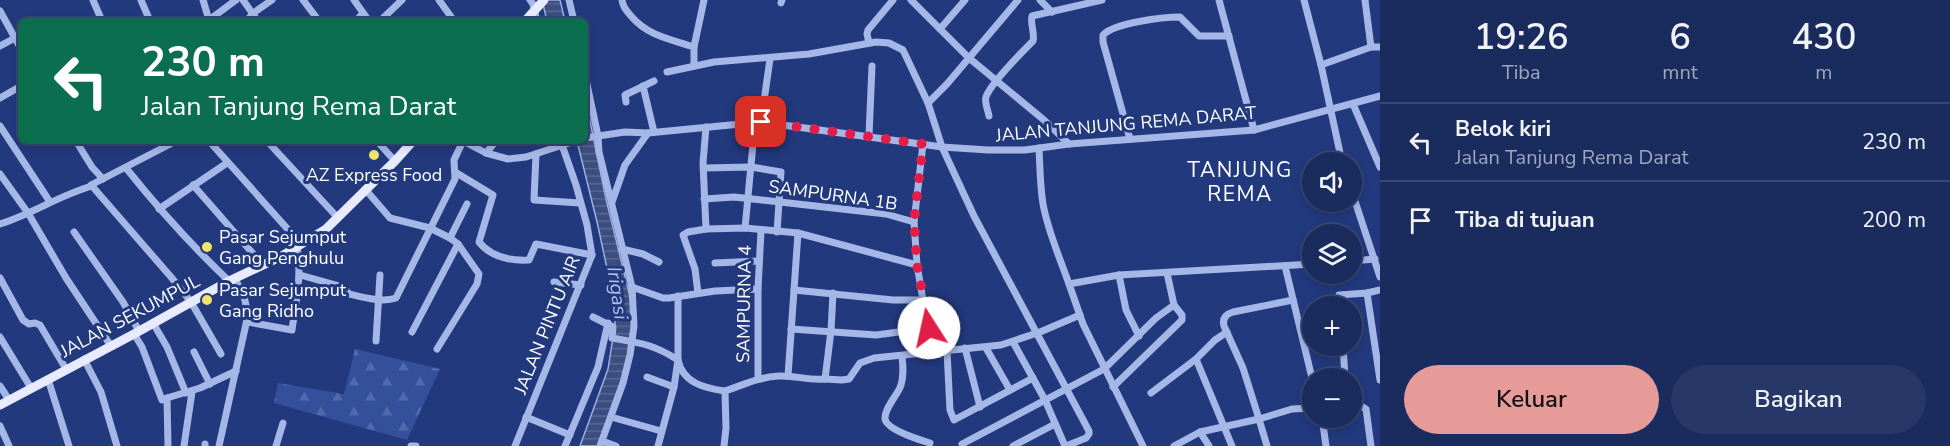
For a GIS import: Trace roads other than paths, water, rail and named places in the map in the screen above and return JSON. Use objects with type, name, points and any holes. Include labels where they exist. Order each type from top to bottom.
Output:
[{"type":"main road","points":[[527,18],[536,3]]},
{"type":"main road","name":"JALAN SEKUMPUL","points":[[0,405],[232,280],[263,266],[326,229],[410,144]]},
{"type":"street","points":[[93,0],[101,18]]},
{"type":"street","points":[[141,0],[149,18]]},
{"type":"street","points":[[203,0],[207,18]]},
{"type":"street","points":[[212,18],[236,0]]},
{"type":"street","points":[[243,0],[255,18]]},
{"type":"street","points":[[249,18],[272,0]]},
{"type":"street","points":[[303,0],[316,18]]},
{"type":"street","points":[[354,0],[367,18]]},
{"type":"street","points":[[383,18],[402,0]]},
{"type":"street","points":[[439,0],[452,18]]},
{"type":"street","points":[[444,7],[451,0]]},
{"type":"street","points":[[569,0],[573,18]]},
{"type":"street","points":[[622,0],[624,8],[648,32],[694,47]]},
{"type":"street","points":[[694,66],[694,47],[704,0]]},
{"type":"street","points":[[869,43],[868,30],[893,0]]},
{"type":"street","points":[[911,0],[969,58],[1044,120],[1069,144]]},
{"type":"street","points":[[940,29],[965,0]]},
{"type":"street","points":[[928,103],[947,84],[1018,0]]},
{"type":"street","points":[[1040,0],[1052,12]]},
{"type":"street","points":[[989,116],[985,99],[997,81],[1033,41],[1032,16],[1102,0]]},
{"type":"street","points":[[1219,0],[1254,130]]},
{"type":"street","points":[[1304,0],[1340,152]]},
{"type":"street","points":[[1365,0],[1371,47]]},
{"type":"street","points":[[536,3],[537,18]]},
{"type":"street","points":[[0,11],[18,44]]},
{"type":"street","points":[[359,18],[363,13]]},
{"type":"street","points":[[1130,140],[1102,35],[1117,27],[1180,17],[1199,36],[1229,36]]},
{"type":"street","points":[[0,45],[15,38]]},
{"type":"street","points":[[667,72],[714,62],[770,59],[869,43],[889,43],[903,50],[928,103],[942,147],[974,216],[1089,432],[1086,438],[1066,446],[1014,342]]},
{"type":"street","points":[[1321,65],[1371,47],[1380,47]]},
{"type":"street","points":[[745,228],[751,167],[770,59]]},
{"type":"street","points":[[869,136],[872,66]]},
{"type":"street","points":[[626,102],[625,95],[654,81]]},
{"type":"street","points":[[611,204],[625,165],[651,133],[643,86]]},
{"type":"street","points":[[0,98],[18,88]]},
{"type":"street","name":"JALAN TANJUNG REMA DARAT","points":[[592,137],[625,132],[651,133],[758,122],[942,147],[997,150],[1039,148],[1254,130],[1380,96]]},
{"type":"street","points":[[588,102],[592,137],[599,152],[632,287],[631,340],[626,375],[601,443],[616,446]]},
{"type":"street","points":[[1353,104],[1380,167]]},
{"type":"street","points":[[0,126],[50,202]]},
{"type":"street","points":[[706,127],[704,168],[706,229]]},
{"type":"street","points":[[78,144],[92,167],[103,179]]},
{"type":"street","points":[[0,224],[68,193],[92,186],[170,144]]},
{"type":"street","points":[[211,144],[299,245],[300,275],[292,330],[248,322]]},
{"type":"street","points":[[270,144],[338,218]]},
{"type":"street","points":[[380,144],[395,161]]},
{"type":"street","points":[[300,275],[343,287],[349,294],[379,299],[396,298],[454,178],[454,160],[462,144]]},
{"type":"street","points":[[469,144],[486,153],[508,159],[536,154],[564,144]]},
{"type":"street","points":[[486,153],[494,144]]},
{"type":"street","name":"JALAN PINTU AIR","points":[[515,446],[592,255],[567,144]]},
{"type":"street","points":[[923,144],[914,222],[917,265],[932,352]]},
{"type":"street","points":[[1039,148],[1043,205],[1049,229],[1080,315],[1143,446]]},
{"type":"street","points":[[536,154],[534,200],[580,202]]},
{"type":"street","points":[[159,209],[227,163]]},
{"type":"street","points":[[704,168],[751,167],[781,171],[777,232]]},
{"type":"street","points":[[126,168],[200,254],[232,280],[244,296],[248,322],[219,446]]},
{"type":"street","points":[[455,172],[493,195],[479,242],[489,251],[512,260],[529,260],[536,244],[592,255]]},
{"type":"street","points":[[0,174],[28,213],[66,278],[111,346]]},
{"type":"street","points":[[193,185],[263,266]]},
{"type":"street","points":[[92,186],[191,302],[221,354]]},
{"type":"street","points":[[365,189],[390,218],[430,228],[450,238],[458,244],[479,274],[479,279],[437,350]]},
{"type":"street","name":"SAMPURNA 1B","points":[[704,199],[734,197],[780,202],[886,214],[914,222]]},
{"type":"street","points":[[450,238],[467,204]]},
{"type":"street","points":[[1360,212],[1376,256],[1380,277]]},
{"type":"street","points":[[698,293],[695,269],[683,235],[706,229],[745,228],[798,233],[917,265]]},
{"type":"street","name":"SAMPURNA 4","points":[[758,378],[758,289],[761,231]]},
{"type":"street","points":[[75,232],[123,302],[162,400],[189,393],[236,371]]},
{"type":"street","points":[[788,376],[798,233]]},
{"type":"street","points":[[412,332],[458,244]]},
{"type":"street","points":[[622,249],[643,254],[659,262]]},
{"type":"street","points":[[715,263],[759,261]]},
{"type":"street","points":[[1069,284],[1119,275],[1302,265]]},
{"type":"street","points":[[1285,266],[1310,368]]},
{"type":"street","points":[[1113,387],[1181,322],[1182,315],[1174,305],[1167,273]]},
{"type":"street","points":[[376,340],[380,275]]},
{"type":"street","points":[[1119,275],[1126,310],[1139,336]]},
{"type":"street","points":[[0,278],[23,320],[29,324],[40,325],[66,369]]},
{"type":"street","points":[[554,282],[581,285]]},
{"type":"street","points":[[632,287],[663,298],[758,289]]},
{"type":"street","points":[[794,290],[893,300],[924,300]]},
{"type":"street","points":[[1340,296],[1380,290]]},
{"type":"street","points":[[825,379],[833,293]]},
{"type":"street","points":[[1367,293],[1380,380]]},
{"type":"street","points":[[658,446],[674,387],[678,360],[678,296]]},
{"type":"street","points":[[1267,446],[1243,368],[1223,320],[1229,313],[1293,300]]},
{"type":"street","points":[[962,444],[1104,369],[1156,318],[1174,305]]},
{"type":"street","points":[[592,317],[613,327],[612,338],[653,346],[678,360],[680,370],[697,384],[705,388],[725,391],[758,378],[788,376],[815,380],[846,380],[852,376],[860,363],[874,358],[965,348],[986,348],[1014,342],[1080,315]]},
{"type":"street","points":[[153,323],[189,393],[184,446]]},
{"type":"street","points":[[565,446],[598,367],[608,323]]},
{"type":"street","points":[[791,328],[876,335],[929,328]]},
{"type":"street","points":[[1151,393],[1227,332]]},
{"type":"street","points":[[0,337],[31,388]]},
{"type":"street","points":[[965,348],[980,407]]},
{"type":"street","points":[[986,348],[1010,390]]},
{"type":"street","points":[[947,351],[954,420],[1033,378]]},
{"type":"street","points":[[194,352],[210,384]]},
{"type":"street","points":[[902,356],[902,382],[885,419],[896,431],[930,443]]},
{"type":"street","points":[[84,359],[101,392],[117,446]]},
{"type":"street","points":[[1196,359],[1232,446]]},
{"type":"street","points":[[647,377],[674,387]]},
{"type":"street","points":[[48,379],[69,446]]},
{"type":"street","points":[[0,386],[9,400]]},
{"type":"street","points":[[724,446],[725,391]]},
{"type":"street","points":[[167,398],[168,446]]},
{"type":"street","points":[[1362,407],[1366,409],[1371,446]]},
{"type":"street","points":[[1174,446],[1200,432],[1302,408]]},
{"type":"street","points":[[526,417],[570,435]]},
{"type":"street","points":[[611,417],[661,431]]},
{"type":"street","points":[[278,446],[283,423]]},
{"type":"street","points":[[1013,446],[1055,424]]},
{"type":"street","points":[[0,426],[9,446]]},
{"type":"street","points":[[1324,428],[1326,446]]},
{"type":"street","points":[[1200,432],[1209,446]]},
{"type":"street","points":[[411,446],[416,446]]},
{"type":"water","points":[[542,0],[560,0],[564,18],[546,18]]},
{"type":"water","name":"Irigasi","points":[[588,111],[606,199],[632,305],[632,335],[624,373],[598,446],[580,446],[608,369],[615,325],[615,306],[578,144],[588,144]]},
{"type":"place","name":"AZ Express Food","points":[[374,155]]},
{"type":"place","name":"Pasar Sejumput Gang Penghulu","points":[[207,247]]},
{"type":"place","name":"Pasar Sejumput Gang Ridho","points":[[207,300]]},
{"type":"district","name":"TANJUNG REMA","points":[[1240,182]]}]
